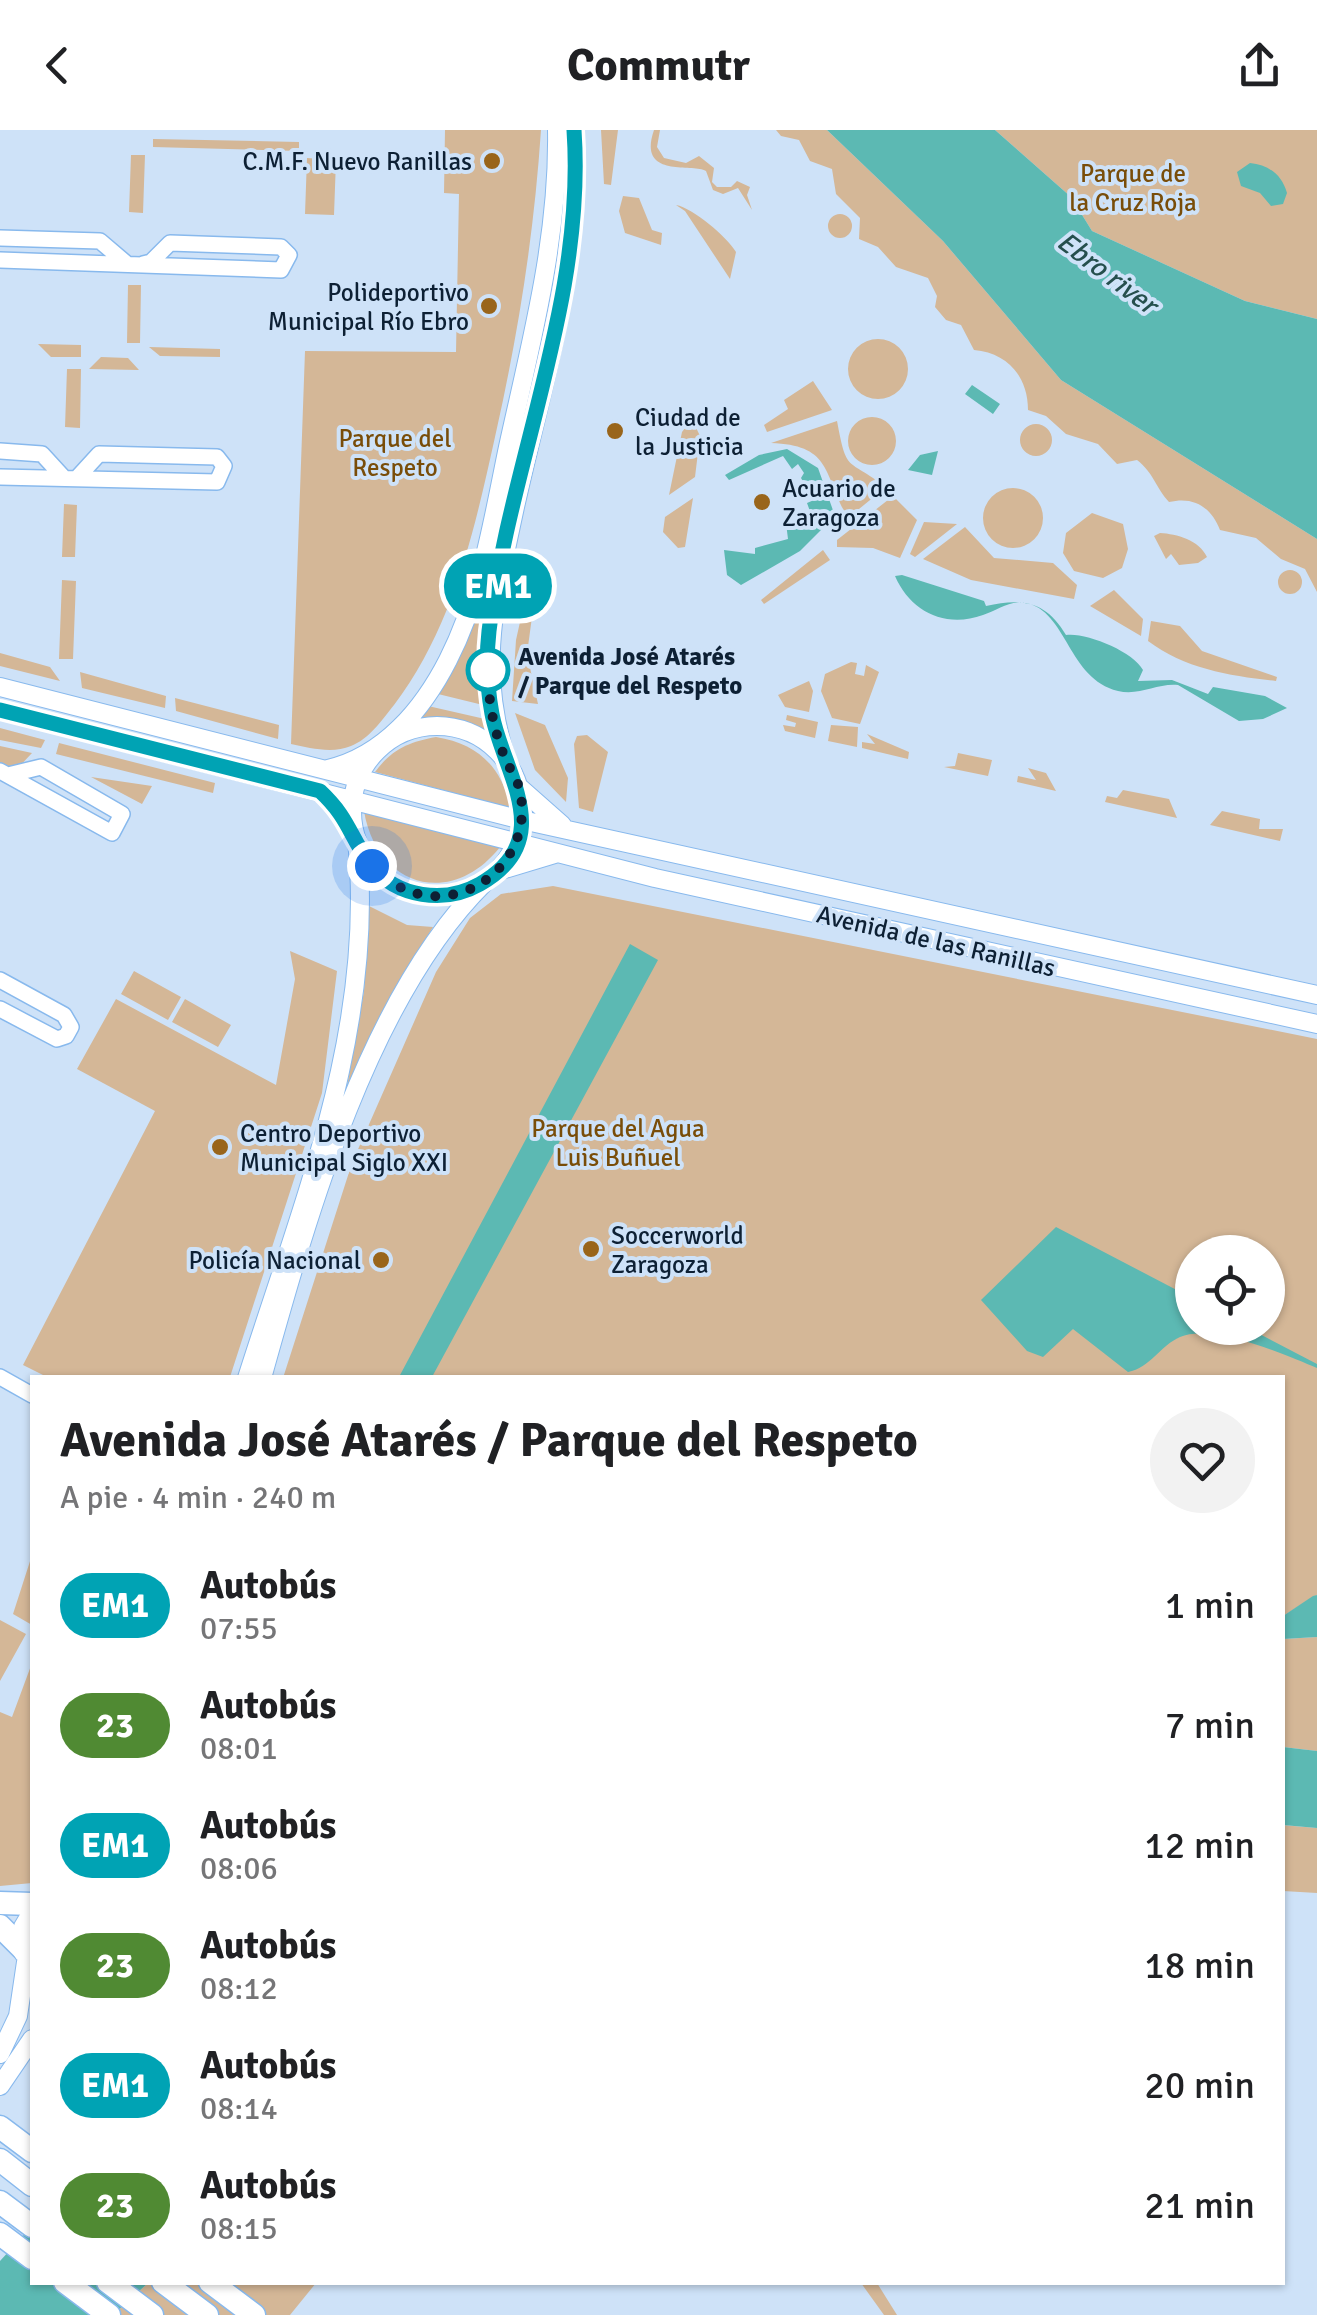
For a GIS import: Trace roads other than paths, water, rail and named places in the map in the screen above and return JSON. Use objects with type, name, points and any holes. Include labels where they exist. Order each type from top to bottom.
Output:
[{"type":"highway","points":[[0,1903],[30,1904]]},
{"type":"highway","points":[[0,1926],[27,1961]]},
{"type":"highway","points":[[0,2127],[30,2150]]},
{"type":"highway","points":[[0,2160],[30,2183]]},
{"type":"highway","points":[[0,2202],[30,2224]]},
{"type":"highway","points":[[0,2234],[30,2256]]},
{"type":"highway","points":[[69,2285],[109,2315]]},
{"type":"highway","points":[[112,2285],[152,2315]]},
{"type":"highway","points":[[168,2285],[207,2315]]},
{"type":"highway","points":[[214,2285],[254,2315]]},
{"type":"main road","points":[[248,1375],[335,1101],[355,972],[360,900],[352,800],[358,779],[410,718],[440,674],[477,586],[548,258],[557,130]]},
{"type":"main road","points":[[263,1375],[347,1110],[374,1048],[448,922],[491,877],[516,842],[522,820],[519,787],[492,714],[489,633],[566,265],[576,176],[574,130]]},
{"type":"main road","name":"Avenida de las Ranillas","points":[[0,687],[522,820],[1317,995]]},
{"type":"main road","name":"Avenida de las Ranillas","points":[[0,710],[556,854],[1317,1024]]},
{"type":"main road","points":[[322,770],[342,766],[417,728],[454,728],[488,743],[507,762]]},
{"type":"main road","name":"Avenida de las Ranillas","points":[[519,787],[571,831]]},
{"type":"main road","name":"Avenida de las Ranillas","points":[[320,791],[355,834],[381,876],[413,893],[450,896],[556,854]]},
{"type":"main road","points":[[0,2054],[18,2016],[27,1961],[24,1927],[30,1916]]},
{"type":"main road","points":[[0,2086],[30,2041]]},
{"type":"street","points":[[0,238],[100,241],[106,257]]},
{"type":"street","points":[[0,260],[106,257],[134,264],[281,270],[289,256],[281,248],[170,243],[152,262],[134,264]]},
{"type":"street","points":[[160,250],[160,257],[168,266]]},
{"type":"street","points":[[0,452],[39,453],[48,464],[71,478]]},
{"type":"street","points":[[0,476],[106,480],[217,482],[224,466],[217,457],[99,454],[71,478]]},
{"type":"street","points":[[32,477],[42,474],[48,464]]},
{"type":"street","points":[[90,464],[95,474],[106,480]]},
{"type":"street","points":[[31,789],[26,778],[34,766]]},
{"type":"street","points":[[34,766],[88,792],[122,814],[112,833],[4,773],[34,766]]},
{"type":"street","points":[[0,980],[64,1015],[71,1027],[66,1036],[57,1039],[0,1009]]},
{"type":"street","points":[[0,1377],[30,1394]]},
{"type":"water","name":"Ebro river","points":[[827,130],[995,130],[1071,197],[1092,231],[1245,301],[1317,319],[1317,539],[1061,380],[943,241]]},
{"type":"water","points":[[1250,163],[1278,176],[1287,193],[1283,204],[1271,206],[1260,193],[1241,186],[1237,172]]},
{"type":"water","points":[[972,385],[1000,404],[993,414],[965,394]]},
{"type":"water","points":[[787,449],[818,468],[835,516],[800,551],[741,585],[727,575],[724,550],[755,554],[755,548],[788,539],[786,523],[811,514],[807,503],[814,500],[798,464],[792,469],[783,456],[729,480],[725,475],[759,455]]},
{"type":"water","points":[[938,451],[932,475],[908,470],[920,455]]},
{"type":"water","points":[[895,576],[984,601],[986,606],[1018,603],[969,619],[942,618],[910,599]]},
{"type":"water","points":[[1029,604],[1050,615],[1066,635],[1096,640],[1129,656],[1143,670],[1138,681],[1172,680],[1208,694],[1213,687],[1265,696],[1287,708],[1263,719],[1239,721],[1178,685],[1118,691],[1088,673],[1051,618]]},
{"type":"water","points":[[630,944],[658,960],[433,1375],[400,1375]]},
{"type":"water","points":[[1056,1227],[1175,1289],[1175,1340],[1143,1366],[1128,1372],[1073,1329],[1043,1357],[1027,1351],[981,1300]]},
{"type":"water","points":[[1257,1345],[1281,1345],[1317,1364],[1317,1368]]},
{"type":"water","points":[[1317,1595],[1317,1637],[1285,1639],[1285,1615]]},
{"type":"water","points":[[1285,1747],[1317,1751],[1317,1828],[1285,1825]]},
{"type":"water","points":[[30,2228],[30,2285],[146,2285],[113,2315],[0,2315],[0,2261]]},
{"type":"place","name":"C.M.F. Nuevo Ranillas","points":[[492,161]]},
{"type":"place","name":"Polideportivo Municipal Río Ebro","points":[[489,306]]},
{"type":"place","name":"Ciudad de la Justicia","points":[[615,431]]},
{"type":"place","name":"Acuario de Zaragoza","points":[[762,502]]},
{"type":"place","name":"Avenida José Atarés / Parque del Respeto","points":[[488,670]]},
{"type":"place","name":"Centro Deportivo Municipal Siglo XXI","points":[[220,1147]]},
{"type":"place","name":"Soccerworld Zaragoza","points":[[591,1249]]},
{"type":"place","name":"Policía Nacional","points":[[381,1260]]},
{"type":"park label","name":"Parque de la Cruz Roja","points":[[1133,188]]},
{"type":"park label","name":"Parque del Respeto","points":[[395,452]]},
{"type":"park label","name":"Parque del Agua Luis Buñuel","points":[[618,1142]]}]
